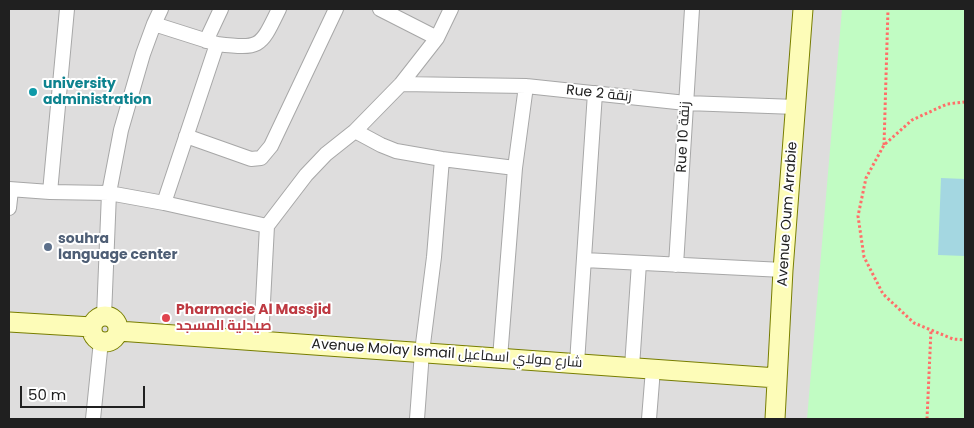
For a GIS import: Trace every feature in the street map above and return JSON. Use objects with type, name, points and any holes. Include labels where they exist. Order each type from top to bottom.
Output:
[{"type":"street","points":[[50,192],[67,9]]},
{"type":"street","points":[[93,419],[109,192],[121,130],[143,54],[161,9]]},
{"type":"street","points":[[164,203],[186,136],[221,9]]},
{"type":"street","points":[[154,24],[211,42],[242,47],[254,46],[266,35],[279,9]]},
{"type":"street","points":[[186,136],[251,159],[261,158],[271,146],[336,9]]},
{"type":"street","points":[[380,9],[437,38]]},
{"type":"street","points":[[261,340],[267,226],[306,174],[326,154],[354,131],[401,84],[437,38],[452,9]]},
{"type":"street","name":"Rue 10 زنقة","points":[[676,265],[692,9]]},
{"type":"street","name":"Avenue Oum Arrabie","points":[[775,419],[783,270],[803,9]]},
{"type":"street","name":"Rue 2 زنقة","points":[[401,84],[526,86],[686,103],[796,107]]},
{"type":"street","points":[[500,358],[515,168],[526,86]]},
{"type":"street","points":[[577,363],[595,93]]},
{"type":"street","points":[[354,131],[396,151],[515,168]]},
{"type":"street","points":[[417,419],[442,159]]},
{"type":"street","points":[[9,208],[10,190],[109,192],[267,226]]},
{"type":"street","points":[[584,260],[783,270]]},
{"type":"street","points":[[632,367],[639,263]]},
{"type":"street","name":"Avenue Molay Ismail شارع مولاي اسماعيل","points":[[99,328],[113,319],[116,322],[118,331],[777,378]]},
{"type":"street","points":[[9,322],[99,328]]},
{"type":"street","points":[[649,419],[653,369]]},
{"type":"path","points":[[884,145],[888,9]]},
{"type":"path","points":[[965,102],[947,104],[912,120],[884,145],[866,178],[858,216],[864,257],[883,294],[914,323],[953,339],[965,340]]},
{"type":"path","points":[[927,419],[931,330]]},
{"type":"shaded area","points":[[9,9],[965,9],[965,419],[9,419]]},
{"type":"green space","points":[[842,9],[965,9],[965,419],[807,419]]},
{"type":"water","points":[[941,178],[965,179],[965,256],[938,255]]},
{"type":"place","name":"university administration","points":[[33,92]]},
{"type":"place","name":"souhra language center","points":[[48,247]]},
{"type":"place","name":"Pharmacie Al Massjid صيدلية المسجد","points":[[166,318]]}]
